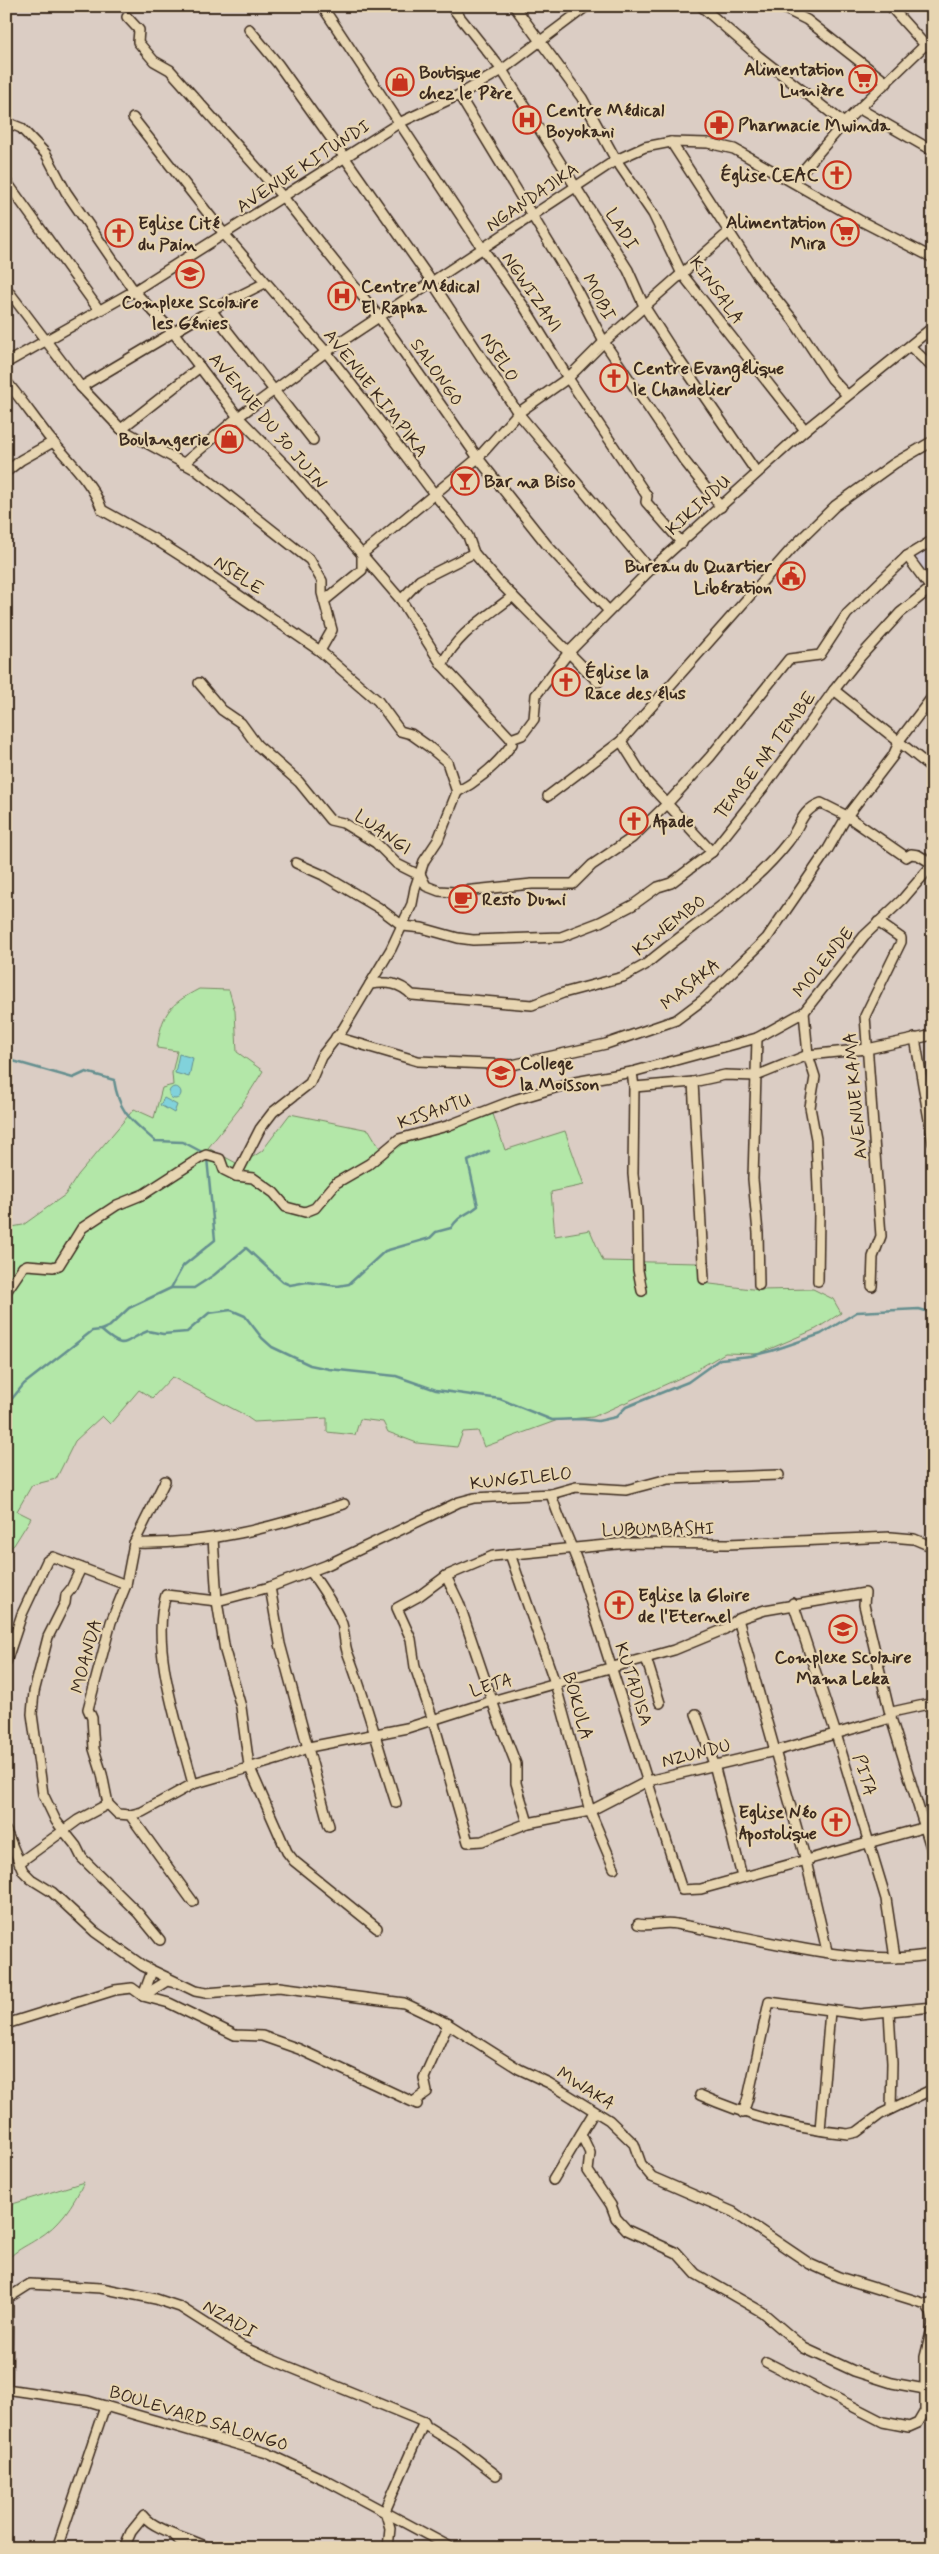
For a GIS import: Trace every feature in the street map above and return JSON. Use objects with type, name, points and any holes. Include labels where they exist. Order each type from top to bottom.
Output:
[{"type":"street","name":"NGWIZANI","points":[[322,6],[483,249],[525,308],[568,378],[647,496],[646,502],[682,543]]},
{"type":"street","name":"LADI","points":[[451,6],[502,70],[628,270],[644,306],[757,473]]},
{"type":"street","name":"KINSALA","points":[[514,6],[582,98],[616,160],[653,214],[682,274],[805,430]]},
{"type":"street","name":"AVENUE KITUNDI","points":[[6,363],[47,342],[98,310],[134,291],[399,123],[459,95],[502,70],[587,6]]},
{"type":"street","points":[[701,6],[757,55],[844,123]]},
{"type":"street","points":[[779,6],[807,20],[844,47],[887,83]]},
{"type":"street","points":[[793,182],[844,123],[929,47],[890,6]]},
{"type":"street","name":"SALONGO","points":[[127,17],[139,30],[138,42],[154,61],[170,70],[283,198],[379,317],[478,458],[547,545],[608,610]]},
{"type":"street","name":"NSELO","points":[[248,30],[278,64],[345,158],[432,282],[518,413],[650,570]]},
{"type":"street","name":"MOBI","points":[[459,95],[572,281],[604,342],[683,459],[712,498],[722,507]]},
{"type":"street","points":[[860,109],[933,151]]},
{"type":"street","name":"AVENUE KIMPIKA","points":[[133,118],[264,283],[326,352],[434,495],[468,536],[474,553],[513,596],[598,682]]},
{"type":"street","name":"AVENUE DU 30 JUIN","points":[[6,122],[21,128],[46,154],[66,192],[134,291],[172,332],[238,417],[287,467],[401,600],[442,665],[511,739]]},
{"type":"street","points":[[671,142],[729,232],[832,379],[848,395]]},
{"type":"street","name":"NGANDAJIKA","points":[[183,464],[238,417],[326,352],[577,188],[616,160],[645,147],[671,142],[708,143],[734,149],[858,220],[933,258]]},
{"type":"street","points":[[6,181],[98,310]]},
{"type":"street","points":[[324,601],[362,570],[362,554],[478,458],[518,413],[568,378],[604,342],[729,232]]},
{"type":"street","points":[[81,387],[172,332],[264,283]]},
{"type":"street","points":[[6,288],[81,387],[121,429],[196,470],[310,560],[322,581],[324,601],[332,630],[320,652]]},
{"type":"street","points":[[211,310],[313,440]]},
{"type":"street","name":"KIKINDU","points":[[457,792],[477,782],[512,744],[511,739],[522,734],[534,719],[536,695],[568,652],[608,610],[629,594],[650,570],[722,507],[805,430],[933,327]]},
{"type":"street","points":[[910,346],[933,368]]},
{"type":"street","points":[[121,429],[200,367]]},
{"type":"street","name":"NSELE","points":[[6,381],[53,442],[71,461],[99,500],[102,510],[185,558],[320,652],[378,702],[400,730],[417,738],[447,762],[457,792]]},
{"type":"street","points":[[548,796],[622,742],[816,524],[855,489],[933,441]]},
{"type":"street","points":[[6,472],[21,460],[53,442]]},
{"type":"street","points":[[666,805],[790,659],[820,655],[847,614],[907,556],[933,540]]},
{"type":"street","points":[[401,600],[420,580],[474,553]]},
{"type":"street","points":[[907,556],[932,589]]},
{"type":"street","name":"TEMBE NA TEMBE","points":[[403,926],[422,928],[473,940],[561,937],[600,922],[633,905],[658,887],[670,883],[712,852],[767,784],[834,690],[894,619],[932,589]]},
{"type":"street","points":[[442,665],[450,648],[461,636],[513,596]]},
{"type":"street","name":"LUANGI","points":[[199,683],[222,710],[241,723],[257,745],[299,782],[330,820],[343,823],[376,844],[397,864],[421,876],[426,886],[433,889],[454,892],[532,884],[573,884],[592,865],[632,838],[666,805]]},
{"type":"street","points":[[834,690],[933,769]]},
{"type":"street","name":"MASAKA","points":[[336,1037],[418,1061],[512,1065],[606,1044],[667,1024],[704,999],[768,938],[828,849],[847,816],[893,756],[911,724],[933,696]]},
{"type":"street","points":[[622,742],[646,781],[666,805],[683,819],[712,852]]},
{"type":"street","points":[[6,1292],[23,1267],[26,1265],[53,1267],[59,1265],[82,1228],[121,1202],[144,1194],[200,1158],[206,1155],[220,1159],[224,1170],[236,1176],[260,1129],[273,1112],[310,1083],[321,1057],[370,984],[403,926],[421,876],[424,861],[438,840],[457,792]]},
{"type":"street","name":"KIWEMBO","points":[[370,984],[387,982],[403,986],[412,995],[532,1005],[563,993],[623,978],[645,965],[766,867],[789,841],[808,808],[821,803],[847,816],[906,857],[911,854],[918,855],[933,864]]},
{"type":"street","points":[[296,863],[323,875],[379,908],[403,926]]},
{"type":"street","name":"MOLENDE","points":[[632,1072],[757,1038],[804,1012],[864,936],[933,864]]},
{"type":"street","name":"AVENUE KAMA","points":[[872,1286],[873,1257],[881,1236],[866,1016],[901,942],[901,938],[878,922]]},
{"type":"street","points":[[804,1012],[808,1055],[815,1077],[810,1108],[816,1138],[819,1213],[818,1281]]},
{"type":"street","points":[[634,1087],[693,1082],[725,1075],[756,1076],[808,1055],[867,1049],[933,1035]]},
{"type":"street","points":[[757,1038],[752,1179],[759,1285]]},
{"type":"street","points":[[915,1038],[933,1143]]},
{"type":"street","points":[[632,1072],[634,1087],[633,1174],[637,1212],[638,1270],[642,1291]]},
{"type":"street","name":"KISANTU","points":[[236,1176],[253,1178],[274,1193],[286,1207],[305,1212],[315,1208],[336,1183],[369,1164],[398,1139],[447,1126],[514,1100],[575,1082],[632,1072]]},
{"type":"street","points":[[693,1082],[704,1279]]},
{"type":"street","name":"KUNGILELO","points":[[193,1784],[173,1707],[163,1652],[162,1632],[166,1595],[217,1601],[270,1587],[311,1572],[459,1502],[474,1498],[551,1494],[576,1488],[626,1490],[668,1479],[779,1475]]},
{"type":"street","name":"MOANDA","points":[[108,1804],[102,1774],[94,1749],[92,1718],[88,1709],[112,1622],[126,1585],[134,1543],[165,1481]]},
{"type":"street","name":"KUTADISA","points":[[551,1494],[565,1536],[573,1548],[612,1667],[679,1886],[686,1891],[701,1889],[742,1877]]},
{"type":"street","points":[[134,1543],[158,1544],[213,1538],[303,1518],[344,1504]]},
{"type":"street","name":"LUBUMBASHI","points":[[433,1720],[415,1667],[411,1639],[397,1608],[419,1596],[446,1576],[493,1556],[627,1543],[728,1544],[891,1537],[914,1539],[933,1547]]},
{"type":"street","points":[[213,1538],[217,1601],[225,1651],[240,1707],[249,1766],[287,1852],[294,1861],[377,1928]]},
{"type":"street","name":"BOKULA","points":[[510,1554],[555,1683],[590,1811],[614,1868]]},
{"type":"street","points":[[6,1662],[22,1614],[46,1561],[53,1557],[126,1585]]},
{"type":"street","points":[[81,1568],[66,1595],[65,1603],[43,1653],[34,1692],[32,1714],[45,1802],[82,1858],[138,1913],[160,1940]]},
{"type":"street","points":[[311,1572],[325,1592],[342,1626],[347,1652],[358,1679],[396,1803]]},
{"type":"street","points":[[446,1576],[459,1603],[492,1701],[516,1764],[516,1783],[528,1823]]},
{"type":"street","points":[[270,1587],[280,1644],[329,1826]]},
{"type":"street","name":"LETA","points":[[130,1815],[142,1812],[193,1784],[249,1766],[279,1759],[309,1747],[373,1733],[407,1728],[492,1701],[646,1658],[705,1637],[724,1629],[738,1619],[764,1610],[865,1593],[864,1605],[891,1718]]},
{"type":"street","name":"PITA","points":[[794,1604],[836,1734],[890,1916],[895,1958]]},
{"type":"street","points":[[738,1619],[788,1793],[806,1861],[826,1951]]},
{"type":"street","points":[[646,1658],[660,1703]]},
{"type":"street","name":"NZUNDU","points":[[433,1720],[468,1842],[482,1841],[528,1823],[590,1811],[648,1781],[775,1751],[891,1718],[892,1712],[933,1703]]},
{"type":"street","points":[[696,1714],[714,1764],[742,1877],[929,1826]]},
{"type":"street","points":[[891,1718],[929,1826],[933,1854]]},
{"type":"street","points":[[19,1862],[65,1831],[83,1816],[108,1804],[118,1814],[130,1815],[193,1902]]},
{"type":"street","points":[[6,1831],[19,1862],[31,1879],[52,1892],[94,1932],[152,1971],[187,1986]]},
{"type":"street","points":[[638,1924],[650,1926],[676,1924],[826,1951],[910,1959],[933,1954]]},
{"type":"street","points":[[143,1996],[152,1971]]},
{"type":"street","points":[[143,1996],[167,1981],[187,1986]]},
{"type":"street","name":"MWAKA","points":[[187,1986],[195,1991],[206,1993],[279,1987],[404,2003],[448,2024],[609,2120],[634,2144],[641,2164],[652,2176],[733,2212],[810,2264],[840,2276],[929,2303]]},
{"type":"street","points":[[6,2024],[115,1990],[132,1988],[143,1996],[169,2003],[235,2035],[262,2036],[299,2049],[417,2104],[416,2100],[419,2096],[427,2092],[424,2078],[448,2024]]},
{"type":"street","points":[[743,2113],[769,2002],[859,2014],[933,2007]]},
{"type":"street","points":[[820,2130],[830,2011]]},
{"type":"street","points":[[889,2012],[892,2063],[891,2110]]},
{"type":"street","points":[[700,2095],[743,2113],[820,2130],[848,2134],[857,2132],[881,2114],[933,2089]]},
{"type":"street","points":[[553,2180],[594,2112]]},
{"type":"street","points":[[581,2134],[590,2153],[588,2171],[611,2205],[616,2218],[627,2230],[678,2253],[696,2274],[762,2312],[804,2348],[854,2371],[892,2383],[925,2388]]},
{"type":"street","name":"NZADI","points":[[6,2389],[8,2298],[30,2284],[101,2288],[156,2299],[180,2307],[254,2352],[424,2422]]},
{"type":"street","points":[[766,2362],[882,2422],[895,2426],[909,2427],[918,2423],[925,2411],[925,2357],[933,2324],[929,2303]]},
{"type":"street","name":"BOULEVARD SALONGO","points":[[6,2389],[105,2406],[267,2453],[384,2511],[452,2548]]},
{"type":"street","points":[[56,2548],[105,2406]]},
{"type":"street","points":[[424,2422],[426,2426],[460,2447],[496,2475]]},
{"type":"street","points":[[388,2548],[390,2528],[384,2511],[424,2422]]},
{"type":"street","points":[[124,2548],[131,2532],[144,2516],[171,2532],[194,2540],[209,2548]]},
{"type":"street","points":[[171,2532],[186,2548]]},
{"type":"shaded area","points":[[933,544],[933,581],[912,555]]},
{"type":"green space","points":[[199,989],[229,990],[235,1011],[237,1052],[263,1071],[239,1109],[208,1148],[240,1165],[262,1151],[290,1114],[369,1130],[381,1150],[493,1114],[505,1150],[565,1131],[584,1185],[551,1192],[555,1236],[590,1230],[603,1261],[699,1263],[702,1283],[760,1290],[813,1289],[833,1299],[841,1313],[816,1329],[758,1354],[725,1353],[691,1373],[593,1417],[558,1420],[484,1447],[478,1431],[463,1432],[457,1447],[417,1443],[388,1432],[383,1422],[360,1419],[355,1435],[327,1432],[327,1418],[254,1422],[241,1413],[172,1377],[152,1398],[139,1390],[110,1424],[102,1416],[75,1441],[56,1479],[32,1485],[17,1511],[31,1518],[14,1545],[6,1551],[6,1231],[12,1227],[23,1225],[65,1195],[78,1175],[134,1109],[154,1118],[162,1088],[173,1085],[172,1073],[177,1051],[157,1048],[161,1027],[173,1006]]},
{"type":"green space","points":[[84,2182],[75,2199],[59,2221],[11,2256],[6,2252],[6,2206]]},
{"type":"water","points":[[179,1054],[193,1058],[189,1077],[175,1073]]},
{"type":"water","points":[[173,1087],[177,1087],[181,1093],[177,1099],[173,1099],[169,1095],[169,1091]]},
{"type":"water","points":[[164,1098],[177,1105],[174,1113],[160,1105]]},
{"type":"waterway","points":[[6,1059],[73,1078],[86,1072],[114,1080],[119,1100],[127,1115],[155,1141],[183,1142],[204,1153]]},
{"type":"waterway","points":[[101,1330],[110,1326],[129,1308],[171,1288],[194,1288],[214,1275],[246,1248],[283,1282],[290,1285],[307,1282],[338,1286],[349,1284],[385,1251],[430,1238],[436,1232],[451,1228],[460,1218],[478,1206],[468,1161],[489,1151]]},
{"type":"waterway","points":[[171,1288],[183,1266],[215,1240],[207,1158]]},
{"type":"waterway","points":[[6,1406],[24,1384],[92,1331],[101,1330],[109,1337],[121,1343],[148,1331],[163,1334],[187,1332],[209,1313],[231,1310],[245,1316],[262,1338],[272,1347],[310,1365],[329,1369],[396,1376],[436,1390],[500,1399],[552,1420],[582,1419],[598,1421],[616,1417],[626,1407],[688,1382],[720,1359],[751,1356],[821,1334],[857,1312],[919,1309],[933,1313]]},
{"type":"place","name":"Alimentation Lumière","points":[[863,79]]},
{"type":"place","name":"Boutique chez le Père","points":[[400,82]]},
{"type":"place","name":"Centre Médical Boyokani","points":[[527,120]]},
{"type":"place","name":"Pharmacie Mwinda","points":[[719,125]]},
{"type":"place","name":"Église CEAC","points":[[837,175]]},
{"type":"place","name":"Alimentation Mira","points":[[845,232]]},
{"type":"place","name":"Eglise Cité du Pain","points":[[119,233]]},
{"type":"place","name":"Complexe Scolaire les Génies","points":[[190,274]]},
{"type":"place","name":"Centre Médical El Rapha","points":[[342,296]]},
{"type":"place","name":"Centre Evangélique le Chandelier","points":[[614,378]]},
{"type":"place","name":"Boulangerie","points":[[229,439]]},
{"type":"place","name":"Bar na Biso","points":[[465,481]]},
{"type":"place","name":"Bureau du Quartier Libération","points":[[791,576]]},
{"type":"place","name":"Église la Race des élus","points":[[566,682]]},
{"type":"place","name":"Apade","points":[[634,821]]},
{"type":"place","name":"Resto Dumi","points":[[463,899]]},
{"type":"place","name":"College la Moisson","points":[[501,1073]]},
{"type":"place","name":"Eglise la Gloire de l'Eternel","points":[[619,1605]]},
{"type":"place","name":"Complexe Scolaire Mama Leka","points":[[843,1629]]},
{"type":"place","name":"Eglise Néo Apostolique","points":[[836,1822]]}]
